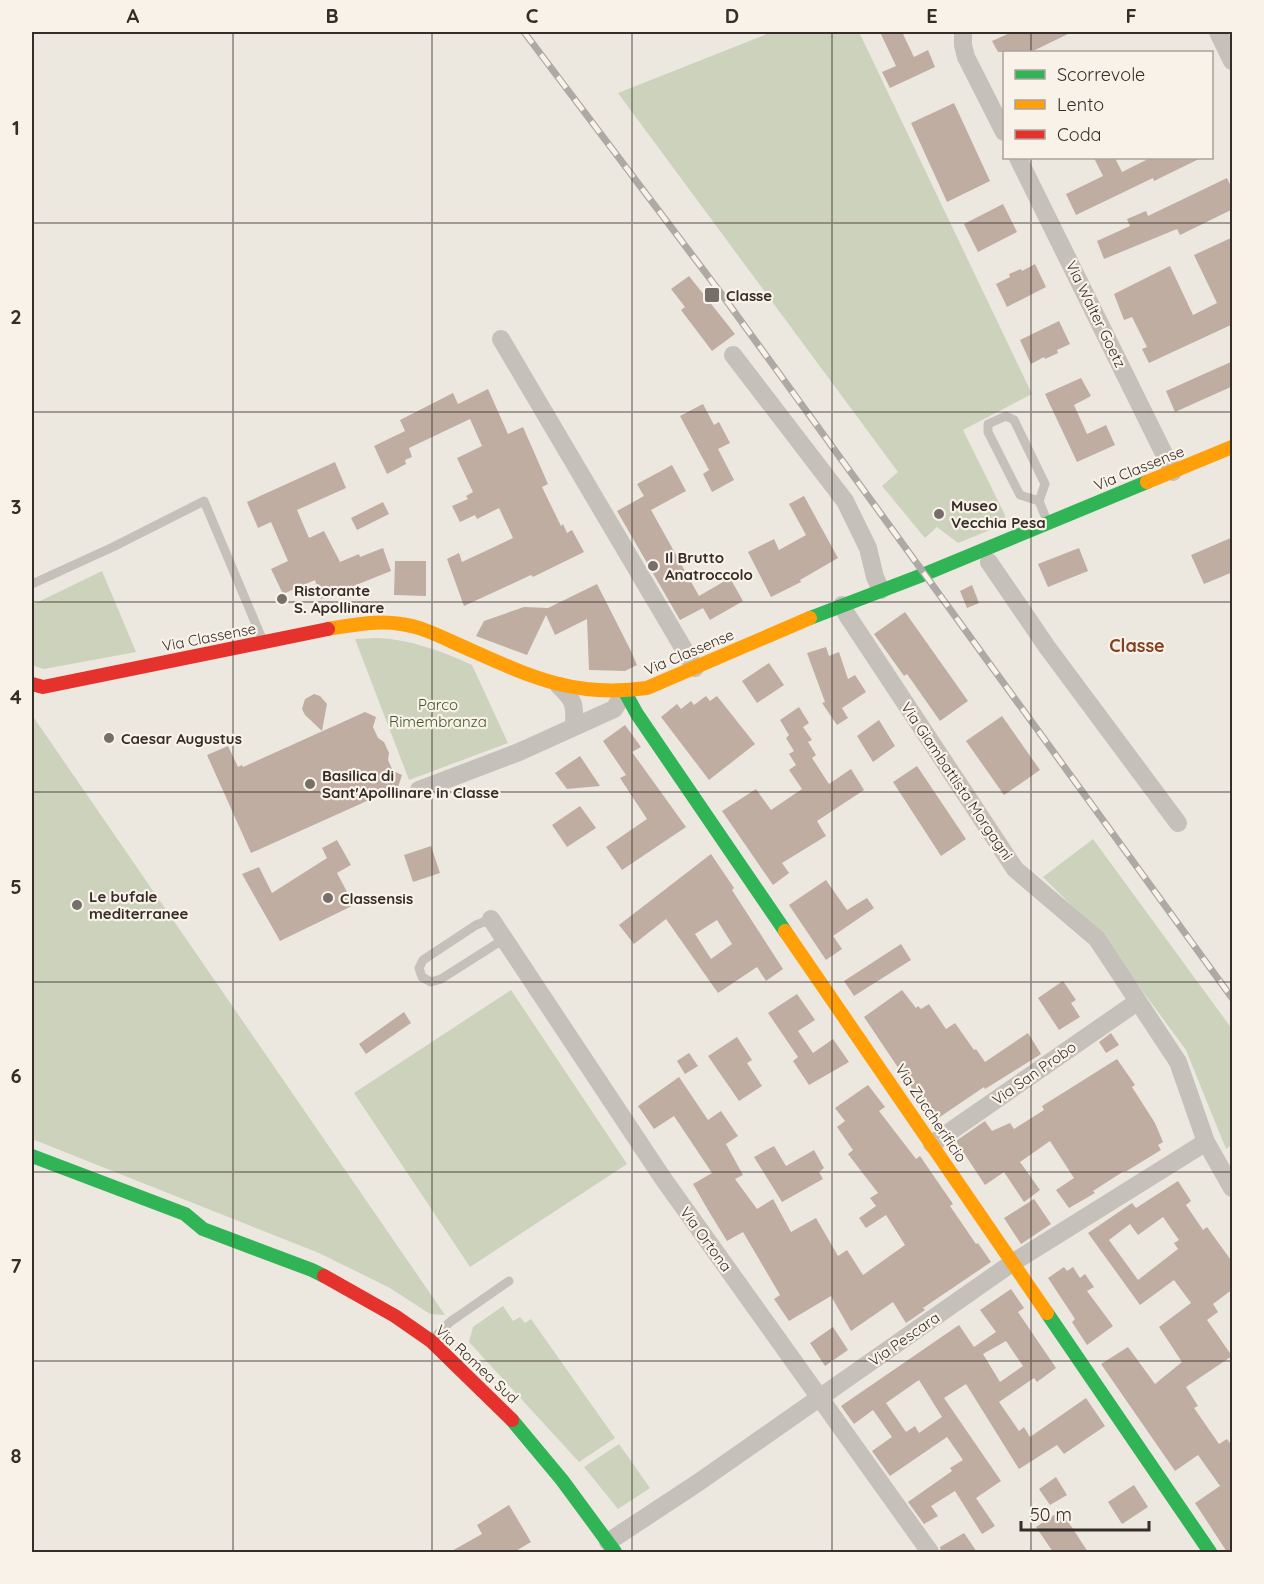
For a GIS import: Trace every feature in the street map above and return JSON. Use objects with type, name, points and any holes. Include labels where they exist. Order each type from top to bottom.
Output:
[{"type":"street","points":[[963,32],[966,57],[1003,128]]},
{"type":"street","points":[[1218,32],[1233,61]]},
{"type":"street","name":"Via Walter Goetz","points":[[1018,159],[1058,235],[1173,472]]},
{"type":"street","points":[[501,339],[694,668]]},
{"type":"street","points":[[733,355],[845,501],[864,538],[881,590]]},
{"type":"street","name":"Via Classense","points":[[32,684],[43,687],[264,644],[346,625],[398,623],[439,636],[559,686],[581,691],[625,693],[647,688],[842,605],[1048,524],[1233,447]]},
{"type":"street","points":[[989,562],[1047,647],[1178,823]]},
{"type":"street","name":"Via Giambattista Morgagni","points":[[842,605],[1016,869],[1097,939],[1178,1062],[1206,1142],[1233,1188]]},
{"type":"street","points":[[559,686],[572,698],[575,706],[574,727]]},
{"type":"street","points":[[419,790],[519,752],[614,709],[625,693]]},
{"type":"street","name":"Via Zuccherificio","points":[[625,693],[637,714],[1210,1552]]},
{"type":"street","name":"Via Ortona","points":[[491,919],[658,1180],[820,1397],[930,1552]]},
{"type":"street","name":"Via San Probo","points":[[932,1144],[1137,1002]]},
{"type":"street","name":"Via Pescara","points":[[611,1547],[696,1477],[820,1397],[1012,1263],[1206,1142]]},
{"type":"street","name":"Via Romea Sud","points":[[32,1155],[185,1214],[203,1229],[312,1270],[375,1304],[431,1341],[506,1413],[562,1480],[611,1547]]},
{"type":"street","name":"Via Romea Sud","points":[[185,1230],[203,1229]]},
{"type":"lane","points":[[1039,501],[1020,495],[987,432],[988,424],[991,422],[1006,416],[1014,420],[1045,484],[1039,501],[1048,524]]},
{"type":"lane","points":[[32,584],[113,547],[204,501],[264,644]]},
{"type":"lane","points":[[491,919],[476,925],[423,960],[419,968],[422,977],[431,982],[441,979],[504,939]]},
{"type":"lane","points":[[431,1341],[450,1322],[509,1281]]},
{"type":"green space","points":[[772,32],[859,32],[1032,394],[963,430],[1005,515],[1005,524],[958,543],[937,527],[925,538],[882,486],[898,472],[618,93]]},
{"type":"green space","points":[[102,571],[136,652],[44,669],[34,666],[32,661],[32,605]]},
{"type":"green space","name":"Parco Rimembranza","points":[[376,638],[425,647],[472,665],[508,743],[409,780],[355,639]]},
{"type":"green space","points":[[32,715],[445,1315],[430,1314],[390,1288],[319,1253],[32,1139]]},
{"type":"green space","points":[[1093,839],[1232,1029],[1232,1145],[1226,1149],[1186,1050],[1102,936],[1043,877]]},
{"type":"green space","points":[[511,990],[627,1164],[470,1267],[354,1093]]},
{"type":"green space","points":[[503,1306],[513,1321],[520,1317],[525,1323],[531,1319],[615,1438],[579,1462],[469,1342],[473,1327]]},
{"type":"green space","points":[[619,1444],[650,1488],[618,1509],[584,1467]]},
{"type":"building","points":[[880,32],[902,32],[914,57],[928,50],[935,67],[890,88],[882,72],[896,66]]},
{"type":"building","points":[[1012,32],[1072,32],[1033,51],[998,52],[992,41]]},
{"type":"building","points":[[954,103],[990,181],[947,202],[911,123]]},
{"type":"building","points":[[1094,159],[1116,159],[1122,172],[1148,159],[1199,159],[1076,215],[1066,194],[1103,176]]},
{"type":"building","points":[[1227,178],[1233,191],[1233,209],[1180,235],[1177,229],[1104,259],[1097,241],[1130,226],[1127,219],[1146,211],[1148,216]]},
{"type":"building","points":[[1003,204],[1017,232],[978,252],[964,224]]},
{"type":"building","points":[[1233,237],[1233,324],[1149,363],[1142,349],[1147,347],[1132,317],[1124,320],[1114,294],[1170,266],[1193,315],[1217,303],[1194,255]]},
{"type":"building","points":[[1035,264],[1046,287],[1007,307],[996,284],[1010,277],[1009,274],[1021,269],[1022,271]]},
{"type":"building","points":[[689,276],[735,334],[712,351],[681,310],[685,307],[671,289]]},
{"type":"building","points":[[1059,321],[1070,344],[1057,350],[1058,353],[1031,364],[1020,340]]},
{"type":"building","points":[[1233,361],[1233,386],[1175,412],[1166,391]]},
{"type":"building","points":[[1081,378],[1091,396],[1074,405],[1087,434],[1106,425],[1115,445],[1077,462],[1045,394]]},
{"type":"building","points":[[488,389],[508,434],[523,427],[548,484],[542,487],[561,526],[563,524],[567,533],[572,530],[584,552],[533,577],[531,575],[464,606],[447,559],[459,553],[462,562],[513,538],[499,508],[477,519],[475,515],[460,522],[452,506],[468,499],[466,496],[473,492],[457,458],[482,446],[470,419],[409,448],[412,457],[405,460],[406,464],[387,474],[374,446],[405,431],[400,420],[453,393],[458,404]]},
{"type":"building","points":[[703,404],[714,425],[719,422],[730,443],[718,449],[734,480],[712,492],[703,474],[709,470],[680,416]]},
{"type":"building","points":[[335,462],[346,488],[297,510],[309,538],[324,531],[340,562],[383,548],[391,571],[321,599],[315,580],[283,594],[271,569],[288,561],[271,522],[258,528],[247,502]]},
{"type":"building","points":[[672,465],[686,491],[651,510],[699,596],[730,578],[743,601],[710,620],[703,608],[680,620],[617,511],[644,496],[637,484]]},
{"type":"building","points":[[804,496],[838,558],[800,580],[801,582],[771,597],[748,552],[774,539],[779,550],[806,535],[789,504]]},
{"type":"building","points":[[383,502],[389,514],[357,530],[351,518]]},
{"type":"building","points":[[1233,537],[1233,572],[1204,584],[1191,555]]},
{"type":"building","points":[[1079,548],[1088,571],[1048,587],[1038,564]]},
{"type":"building","points":[[395,561],[426,561],[426,596],[394,595]]},
{"type":"building","points":[[597,584],[637,665],[625,671],[589,670],[587,619],[555,635],[546,615],[527,655],[476,636],[484,621],[524,607],[548,608]]},
{"type":"building","points":[[972,585],[979,603],[967,608],[960,591]]},
{"type":"building","points":[[905,612],[968,701],[940,721],[907,674],[904,676],[874,634]]},
{"type":"building","points":[[826,647],[829,656],[839,652],[848,679],[855,675],[866,692],[842,708],[848,718],[837,725],[822,703],[825,702],[807,653]]},
{"type":"building","points":[[769,663],[784,685],[757,703],[742,681]]},
{"type":"building","points":[[314,694],[320,696],[327,704],[322,731],[305,715],[302,709],[305,699]]},
{"type":"building","points":[[706,696],[710,701],[717,696],[755,744],[709,780],[661,717],[677,704],[681,709],[691,701],[694,705]]},
{"type":"building","points":[[799,707],[809,723],[803,727],[812,740],[808,742],[816,755],[812,758],[829,784],[851,769],[864,790],[817,821],[826,836],[782,863],[789,873],[773,885],[722,811],[756,789],[771,810],[802,789],[789,770],[796,765],[789,754],[794,751],[786,738],[789,735],[780,720]]},
{"type":"building","name":"Basilica di Sant'Apollinare in Classe","points":[[365,712],[376,717],[373,727],[389,753],[388,760],[393,771],[402,775],[398,787],[251,853],[207,755],[228,746],[238,767],[242,765],[243,767]]},
{"type":"building","points":[[1002,716],[1040,770],[1004,795],[966,741]]},
{"type":"building","points":[[879,720],[895,746],[873,762],[857,736]]},
{"type":"building","points":[[625,725],[641,747],[632,752],[686,827],[622,870],[606,847],[647,819],[620,778],[626,775],[603,741]]},
{"type":"building","points":[[580,756],[600,786],[567,789],[555,773]]},
{"type":"building","points":[[917,766],[966,839],[941,856],[893,782]]},
{"type":"building","points":[[580,806],[596,828],[567,847],[552,825]]},
{"type":"building","name":"Classensis","points":[[337,840],[351,865],[337,873],[354,905],[280,941],[242,874],[259,867],[272,893],[327,858],[322,848]]},
{"type":"building","points":[[431,846],[440,873],[413,882],[404,855]]},
{"type":"building","points":[[711,854],[783,969],[766,981],[757,967],[718,993],[666,919],[634,944],[619,925]],"holes":[[[717,920],[732,944],[711,959],[695,934]]]},
{"type":"building","points":[[826,880],[847,910],[867,898],[874,908],[833,936],[842,949],[826,960],[789,905]]},
{"type":"building","points":[[901,944],[911,960],[854,996],[844,981]]},
{"type":"building","points":[[1063,981],[1076,1000],[1071,1003],[1080,1017],[1059,1030],[1038,998]]},
{"type":"building","points":[[902,990],[916,1008],[918,1006],[921,1009],[929,1004],[946,1029],[955,1023],[985,1062],[1028,1033],[1041,1054],[985,1089],[984,1087],[934,1121],[864,1017]]},
{"type":"building","points":[[797,994],[815,1020],[798,1031],[813,1053],[833,1039],[849,1062],[809,1085],[793,1061],[798,1057],[768,1013]]},
{"type":"building","points":[[404,1012],[411,1023],[366,1054],[359,1044]]},
{"type":"building","points":[[1111,1033],[1119,1045],[1106,1053],[1099,1042]]},
{"type":"building","points":[[737,1037],[752,1060],[747,1063],[762,1086],[739,1101],[708,1056]]},
{"type":"building","points":[[689,1053],[698,1066],[685,1074],[677,1061]]},
{"type":"building","points":[[1117,1059],[1135,1085],[1132,1087],[1155,1123],[1163,1142],[1158,1145],[1161,1150],[1124,1171],[1093,1191],[1095,1193],[1069,1208],[1056,1190],[1074,1178],[1050,1141],[1020,1162],[1040,1190],[1024,1202],[1004,1172],[985,1185],[956,1141],[985,1121],[992,1131],[1010,1123],[1014,1129],[1044,1110],[1042,1106]]},
{"type":"building","points":[[679,1077],[708,1120],[721,1111],[738,1136],[726,1144],[743,1175],[735,1179],[757,1209],[773,1199],[791,1232],[816,1218],[838,1256],[847,1250],[863,1275],[905,1245],[886,1215],[866,1228],[859,1218],[876,1206],[870,1198],[878,1193],[848,1154],[853,1150],[837,1127],[845,1121],[835,1108],[868,1085],[885,1107],[879,1111],[916,1159],[920,1156],[953,1204],[950,1206],[991,1262],[923,1308],[925,1310],[906,1323],[893,1302],[851,1331],[831,1296],[789,1321],[774,1299],[780,1295],[743,1232],[727,1241],[693,1184],[712,1173],[674,1116],[654,1129],[638,1106]]},
{"type":"building","points":[[774,1146],[786,1166],[814,1150],[824,1168],[819,1172],[823,1179],[782,1202],[754,1157]]},
{"type":"building","points":[[1178,1181],[1191,1201],[1186,1205],[1203,1230],[1207,1227],[1233,1263],[1233,1289],[1213,1304],[1218,1312],[1207,1320],[1232,1356],[1186,1387],[1198,1406],[1194,1408],[1219,1444],[1227,1439],[1233,1447],[1233,1552],[1227,1552],[1195,1503],[1220,1486],[1198,1455],[1175,1471],[1101,1364],[1128,1347],[1155,1384],[1182,1362],[1159,1327],[1191,1303],[1174,1280],[1140,1305],[1088,1233],[1132,1203],[1136,1208]],"holes":[[[1163,1217],[1179,1240],[1174,1243],[1178,1249],[1138,1280],[1109,1240],[1130,1224],[1138,1235]]]},
{"type":"building","points":[[1034,1199],[1051,1224],[1021,1244],[1004,1218]]},
{"type":"building","points":[[1064,1267],[1067,1271],[1073,1267],[1080,1278],[1085,1274],[1094,1287],[1087,1291],[1113,1326],[1087,1345],[1072,1322],[1075,1319],[1048,1278]]},
{"type":"building","points":[[1011,1289],[1024,1308],[1018,1312],[1056,1368],[1037,1382],[1034,1378],[999,1402],[1019,1431],[1024,1427],[1030,1437],[1086,1398],[1105,1426],[1064,1454],[1057,1445],[1019,1469],[966,1384],[944,1398],[1001,1481],[976,1498],[995,1526],[982,1534],[955,1491],[931,1506],[938,1516],[924,1524],[908,1502],[952,1471],[950,1468],[963,1460],[947,1437],[890,1476],[872,1451],[892,1437],[873,1410],[854,1424],[841,1406],[959,1325],[974,1347],[996,1332],[980,1310]],"holes":[[[1006,1341],[1023,1366],[1000,1382],[983,1354]],[[919,1380],[942,1417],[919,1433],[915,1426],[906,1432],[886,1403]]]},
{"type":"building","points":[[833,1327],[848,1350],[825,1366],[810,1343]]},
{"type":"building","points":[[1056,1477],[1067,1495],[1050,1505],[1039,1489]]},
{"type":"building","points":[[1134,1485],[1148,1507],[1122,1524],[1108,1502]]},
{"type":"building","points":[[509,1505],[531,1542],[514,1552],[450,1552],[482,1534],[477,1525]]},
{"type":"building","points":[[1060,1511],[1088,1552],[1053,1552],[1036,1527]]},
{"type":"building","points":[[964,1533],[977,1552],[941,1552],[940,1547]]},
{"type":"railway","points":[[524,32],[720,292],[1232,998]]},
{"type":"traffic: fast","points":[[810,618],[925,574],[1147,482]]},
{"type":"traffic: fast","points":[[625,692],[637,714],[785,931]]},
{"type":"traffic: fast","points":[[32,1156],[185,1214],[203,1229],[324,1276]]},
{"type":"traffic: fast","points":[[1047,1313],[1210,1552]]},
{"type":"traffic: fast","points":[[512,1420],[562,1480],[615,1552]]},
{"type":"traffic: slow","points":[[1147,482],[1232,447]]},
{"type":"traffic: slow","points":[[328,629],[374,623],[410,626],[434,634],[511,668],[554,683],[597,690],[621,690],[647,688],[810,618]]},
{"type":"traffic: slow","points":[[785,931],[1047,1313]]},
{"type":"traffic: jam","points":[[32,684],[43,687],[328,629]]},
{"type":"traffic: jam","points":[[324,1276],[395,1316],[431,1341],[512,1420]]},
{"type":"place","name":"Classe","points":[[712,295]]},
{"type":"place","name":"Museo Vecchia Pesa","points":[[939,514]]},
{"type":"place","name":"Il Brutto Anatroccolo","points":[[653,566]]},
{"type":"place","name":"Ristorante S. Apollinare","points":[[282,599]]},
{"type":"place","name":"Caesar Augustus","points":[[109,738]]},
{"type":"place","name":"Basilica di Sant'Apollinare in Classe","points":[[310,784]]},
{"type":"place","name":"Classensis","points":[[328,898]]},
{"type":"place","name":"Le bufale mediterranee","points":[[77,905]]},
{"type":"district","name":"Classe","points":[[1137,645]]}]
